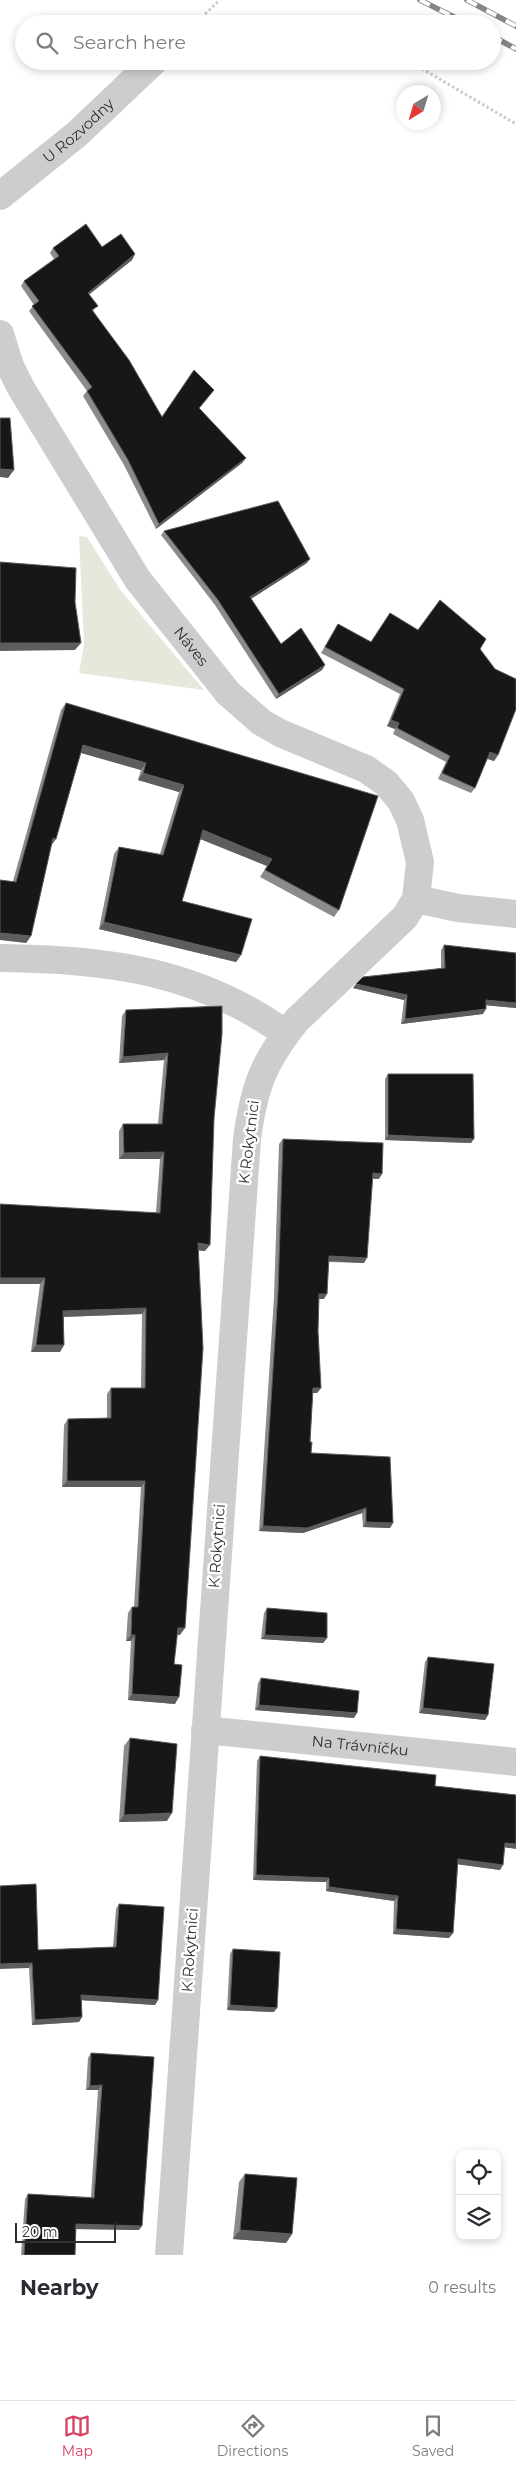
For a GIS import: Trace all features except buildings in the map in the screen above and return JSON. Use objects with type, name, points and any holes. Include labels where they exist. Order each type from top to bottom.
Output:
[{"type":"street","name":"U Rozvodny","points":[[0,196],[76,134],[144,70]]},
{"type":"street","name":"Náves","points":[[0,334],[10,366],[21,388],[138,580],[228,693],[261,722],[280,733],[366,769],[386,783],[401,801],[410,820],[420,862],[416,899]]},
{"type":"street","points":[[416,899],[458,908],[516,914]]},
{"type":"street","name":"K Rokytnici","points":[[170,2255],[247,1139],[257,1086],[268,1060],[286,1034],[297,1020],[399,924],[416,899]]},
{"type":"street","points":[[0,958],[88,963],[171,976],[231,1000],[260,1015],[286,1034]]},
{"type":"street","name":"Na Trávníčku","points":[[205,1730],[516,1762]]},
{"type":"path","points":[[204,15],[220,0]]},
{"type":"path","points":[[424,70],[516,124]]},
{"type":"shaded area","points":[[79,536],[87,537],[121,591],[204,690],[79,673],[84,645]]},
{"type":"railway","points":[[420,0],[450,15]]},
{"type":"railway","points":[[467,0],[495,15]]},
{"type":"railway","points":[[501,18],[516,26]]},
{"type":"railway","points":[[501,41],[516,49]]}]
